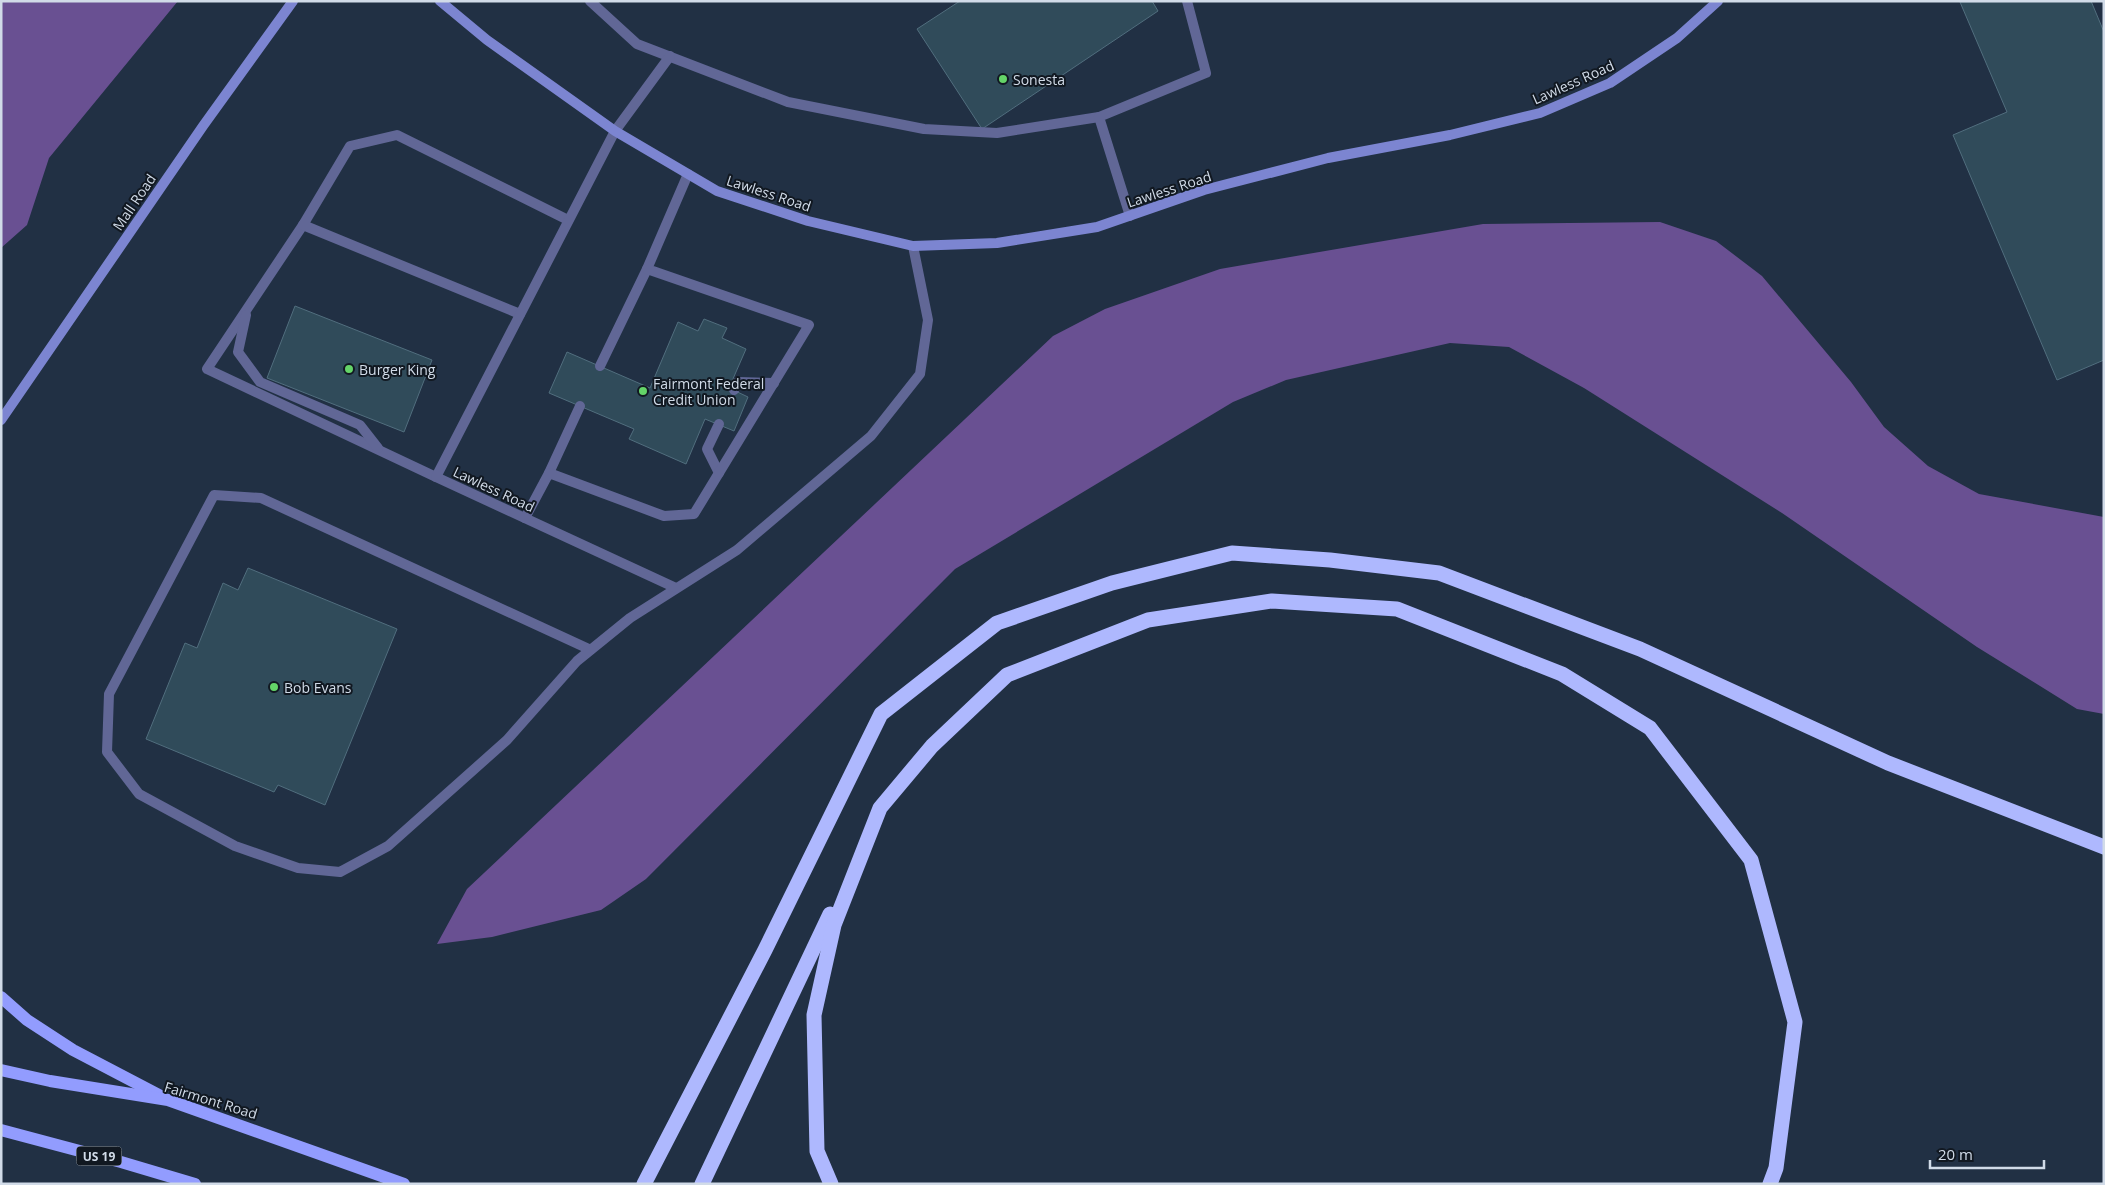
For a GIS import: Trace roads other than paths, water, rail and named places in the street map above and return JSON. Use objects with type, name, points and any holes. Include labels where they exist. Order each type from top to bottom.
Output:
[{"type":"highway","points":[[644,1184],[765,950],[882,714],[997,623],[1112,583],[1232,553],[1330,560],[1439,573],[1640,649],[1888,763],[2104,847]]},
{"type":"highway","points":[[702,1184],[880,808],[932,746],[1007,675],[1148,620],[1272,601],[1397,609],[1562,674],[1650,728],[1751,860],[1795,1022],[1776,1168],[1770,1184]]},
{"type":"highway","points":[[831,1184],[817,1151],[814,1015],[834,925],[880,808]]},
{"type":"main road","points":[[1,997],[27,1020],[73,1050],[168,1100]]},
{"type":"main road","name":"Fairmont Road","points":[[1,1070],[50,1081],[168,1100],[266,1133],[404,1184]]},
{"type":"main road","name":"US 19","points":[[1,1130],[195,1184]]},
{"type":"street","name":"Mall Road","points":[[1,420],[203,126],[293,1]]},
{"type":"street","name":"Lawless Road","points":[[440,1],[487,40],[615,131],[717,191],[808,221],[913,246],[996,243],[1097,228],[1204,190],[1328,158],[1450,135],[1540,113],[1610,83],[1677,38],[1718,1]]},
{"type":"street","points":[[590,1],[638,44],[788,102],[924,129],[997,133],[1099,117],[1206,73],[1187,1]]},
{"type":"street","points":[[615,131],[670,56]]},
{"type":"street","points":[[1099,117],[1130,216]]},
{"type":"street","name":"Lawless Road","points":[[615,131],[436,477],[676,588]]},
{"type":"street","points":[[436,477],[207,369],[303,225],[350,146],[397,135],[568,220]]},
{"type":"street","points":[[600,366],[647,269],[688,174]]},
{"type":"street","points":[[303,225],[520,314]]},
{"type":"street","points":[[591,650],[261,498],[214,495],[109,694],[107,752],[139,794],[234,846],[298,868],[340,872],[388,846],[507,740],[577,662],[591,650],[630,618],[737,550],[871,436],[920,374],[928,320],[913,246]]},
{"type":"street","points":[[549,473],[664,516],[694,514],[808,325],[647,269]]},
{"type":"street","points":[[247,309],[238,352],[260,382],[360,426],[381,451]]},
{"type":"street","points":[[734,390],[738,382],[774,383]]},
{"type":"street","points":[[525,518],[549,473],[580,406]]},
{"type":"street","points":[[719,424],[707,450],[719,472]]},
{"type":"place","name":"Sonesta","points":[[1003,79]]},
{"type":"place","name":"Burger King","points":[[349,369]]},
{"type":"place","name":"Fairmont Federal Credit Union","points":[[643,391]]},
{"type":"place","name":"Bob Evans","points":[[274,687]]}]
